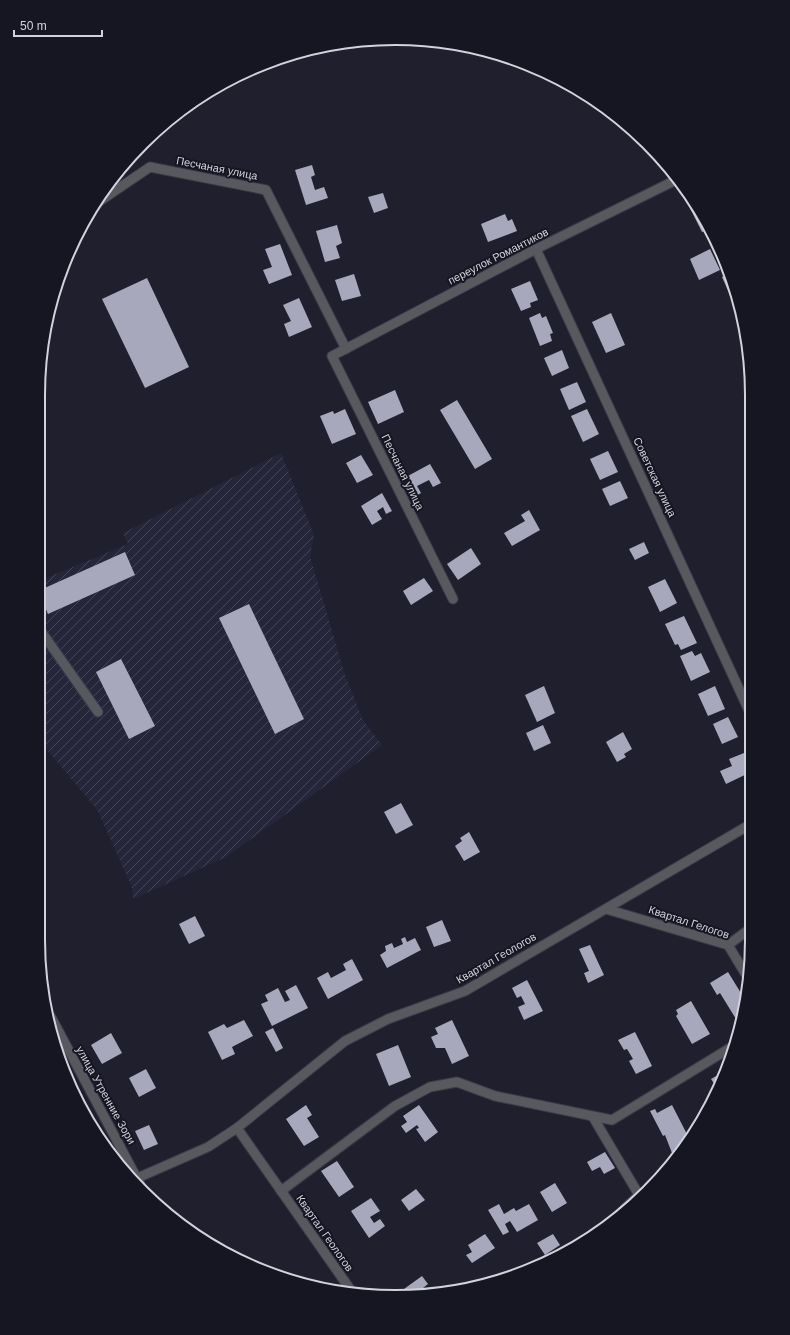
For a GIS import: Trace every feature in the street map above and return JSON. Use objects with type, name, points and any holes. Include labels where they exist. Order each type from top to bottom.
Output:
[{"type":"street","name":"Песчаная улица","points":[[108,196],[150,167],[266,190],[346,349]]},
{"type":"street","name":"переулок Романтиков","points":[[332,356],[536,249],[673,182]]},
{"type":"street","name":"Советская улица","points":[[536,249],[745,702]]},
{"type":"street","name":"Песчаная улица","points":[[332,356],[453,599]]},
{"type":"street","points":[[45,637],[98,712]]},
{"type":"street","name":"Квартал Геологов","points":[[140,1179],[208,1146],[237,1128],[345,1041],[388,1019],[465,991],[745,828]]},
{"type":"street","name":"Квартал Гелогов","points":[[606,909],[728,945],[743,970]]},
{"type":"street","points":[[728,945],[745,932]]},
{"type":"street","name":"улица Утренние Зори","points":[[56,1026],[135,1174]]},
{"type":"street","name":"Квартал Геологов","points":[[281,1191],[395,1106],[430,1088],[457,1082],[495,1096],[612,1120],[727,1050]]},
{"type":"street","points":[[593,1117],[639,1190]]},
{"type":"street","name":"Квартал Геологов","points":[[237,1128],[349,1287]]},
{"type":"shaded area","points":[[281,453],[314,535],[310,556],[345,675],[363,720],[382,745],[226,857],[133,899],[132,888],[98,811],[45,747],[45,578],[128,544],[123,533]]},
{"type":"building","points":[[312,165],[315,175],[311,177],[315,190],[324,187],[328,198],[306,205],[295,170]]},
{"type":"building","points":[[383,193],[388,208],[374,213],[368,197]]},
{"type":"building","points":[[690,208],[698,220],[704,231],[702,232]]},
{"type":"building","points":[[505,214],[508,221],[512,219],[517,231],[488,242],[481,224]]},
{"type":"building","points":[[337,225],[342,243],[336,246],[340,258],[325,262],[316,231]]},
{"type":"building","points":[[280,244],[292,275],[269,284],[263,270],[272,267],[265,249]]},
{"type":"building","points":[[710,249],[720,270],[699,280],[690,259]]},
{"type":"building","points":[[354,274],[361,296],[342,301],[335,280]]},
{"type":"building","points":[[724,276],[730,295],[722,277]]},
{"type":"building","points":[[147,278],[189,367],[145,388],[102,299]]},
{"type":"building","points":[[530,281],[538,300],[530,303],[531,307],[521,311],[511,289]]},
{"type":"building","points":[[299,298],[312,327],[289,337],[284,324],[291,321],[283,305]]},
{"type":"building","points":[[540,313],[542,318],[546,316],[553,333],[550,334],[552,341],[540,346],[529,318]]},
{"type":"building","points":[[611,313],[625,345],[606,353],[592,322]]},
{"type":"building","points":[[562,350],[569,368],[552,376],[544,358]]},
{"type":"building","points":[[577,382],[586,402],[569,410],[560,389]]},
{"type":"building","points":[[395,390],[404,412],[378,424],[368,402]]},
{"type":"building","points":[[457,400],[492,459],[475,469],[440,410]]},
{"type":"building","points":[[345,409],[356,434],[332,444],[320,416],[333,411],[334,414]]},
{"type":"building","points":[[587,409],[599,434],[583,442],[571,416]]},
{"type":"building","points":[[608,451],[618,472],[600,480],[590,459]]},
{"type":"building","points":[[361,455],[373,475],[357,483],[346,463]]},
{"type":"building","points":[[430,464],[441,483],[433,487],[429,480],[417,486],[421,493],[416,496],[406,477]]},
{"type":"building","points":[[620,481],[628,498],[610,506],[602,489]]},
{"type":"building","points":[[382,493],[392,511],[386,514],[383,507],[377,511],[382,519],[372,525],[361,506]]},
{"type":"building","points":[[529,510],[540,530],[512,546],[504,533],[525,521],[521,515]]},
{"type":"building","points":[[644,542],[649,553],[635,560],[629,549]]},
{"type":"building","points":[[471,548],[481,564],[458,580],[447,564]]},
{"type":"building","points":[[125,552],[135,575],[48,614],[45,607],[45,588]]},
{"type":"building","points":[[424,578],[433,591],[411,605],[403,591]]},
{"type":"building","points":[[665,579],[677,603],[660,612],[648,587]]},
{"type":"building","points":[[249,604],[304,719],[275,734],[219,618]]},
{"type":"building","points":[[684,616],[697,643],[681,650],[678,644],[675,645],[665,624]]},
{"type":"building","points":[[692,651],[695,656],[701,653],[710,672],[691,681],[680,656]]},
{"type":"building","points":[[121,659],[155,726],[129,739],[96,672]]},
{"type":"building","points":[[544,686],[555,713],[537,722],[525,695]]},
{"type":"building","points":[[715,686],[725,709],[708,716],[698,694]]},
{"type":"building","points":[[728,717],[738,737],[722,744],[713,724]]},
{"type":"building","points":[[543,725],[551,743],[534,751],[526,733]]},
{"type":"building","points":[[623,732],[632,749],[624,754],[626,757],[617,762],[606,742]]},
{"type":"building","points":[[744,753],[745,775],[726,784],[720,771],[732,766],[729,759]]},
{"type":"building","points":[[401,803],[413,825],[396,834],[384,812]]},
{"type":"building","points":[[469,832],[480,852],[464,861],[455,846],[462,841],[460,838]]},
{"type":"building","points":[[195,916],[205,936],[189,944],[179,924]]},
{"type":"building","points":[[442,920],[451,941],[434,947],[426,927]]},
{"type":"building","points":[[405,937],[407,942],[415,938],[421,950],[387,968],[380,955],[386,951],[385,946],[392,943],[394,948],[403,944],[401,939]]},
{"type":"building","points":[[590,945],[604,975],[588,983],[584,973],[589,971],[579,949]]},
{"type":"building","points":[[352,959],[363,980],[328,999],[317,978],[328,972],[331,978],[346,970],[343,964]]},
{"type":"building","points":[[728,972],[741,993],[736,1019],[720,993],[717,995],[710,983]]},
{"type":"building","points":[[527,980],[543,1011],[524,1020],[518,1007],[525,1004],[521,996],[517,998],[512,988]]},
{"type":"building","points":[[296,985],[308,1008],[272,1026],[261,1004],[268,1001],[265,995],[278,988],[285,1002],[290,1000],[285,991]]},
{"type":"building","points":[[691,1001],[710,1034],[692,1044],[676,1016],[678,1014],[676,1010]]},
{"type":"building","points":[[244,1020],[253,1036],[232,1047],[235,1054],[222,1060],[208,1032],[224,1024],[227,1028]]},
{"type":"building","points":[[452,1020],[469,1056],[452,1064],[445,1048],[436,1048],[431,1037],[438,1034],[435,1028]]},
{"type":"building","points":[[273,1028],[283,1048],[276,1052],[265,1032]]},
{"type":"building","points":[[635,1032],[652,1066],[636,1074],[629,1061],[633,1059],[627,1049],[624,1050],[618,1040]]},
{"type":"building","points":[[111,1033],[122,1053],[102,1064],[91,1045]]},
{"type":"building","points":[[398,1045],[411,1077],[389,1086],[376,1054]]},
{"type":"building","points":[[146,1069],[156,1088],[139,1097],[129,1078]]},
{"type":"building","points":[[717,1075],[714,1083],[711,1079]]},
{"type":"building","points":[[306,1105],[312,1115],[307,1118],[319,1137],[304,1146],[286,1119]]},
{"type":"building","points":[[419,1105],[438,1132],[425,1142],[416,1129],[419,1128],[417,1125],[406,1133],[401,1126],[407,1122],[403,1116]]},
{"type":"building","points":[[672,1105],[687,1133],[672,1153],[665,1135],[663,1136],[650,1111],[655,1109],[657,1113]]},
{"type":"building","points":[[149,1125],[158,1144],[144,1150],[135,1131]]},
{"type":"building","points":[[605,1152],[615,1168],[604,1174],[600,1167],[592,1171],[587,1162]]},
{"type":"building","points":[[337,1161],[354,1187],[339,1197],[321,1171]]},
{"type":"building","points":[[555,1183],[567,1203],[552,1212],[540,1192]]},
{"type":"building","points":[[416,1189],[425,1200],[409,1211],[401,1200]]},
{"type":"building","points":[[371,1198],[380,1211],[370,1217],[374,1223],[380,1219],[385,1226],[369,1238],[351,1211]]},
{"type":"building","points":[[499,1204],[504,1214],[514,1208],[516,1211],[529,1204],[538,1220],[517,1232],[510,1221],[505,1224],[509,1232],[503,1235],[488,1210]]},
{"type":"building","points":[[485,1234],[495,1248],[472,1263],[466,1255],[472,1252],[468,1245]]},
{"type":"building","points":[[553,1234],[560,1245],[545,1255],[537,1243]]},
{"type":"building","points":[[422,1276],[428,1284],[423,1289],[404,1289]]}]
